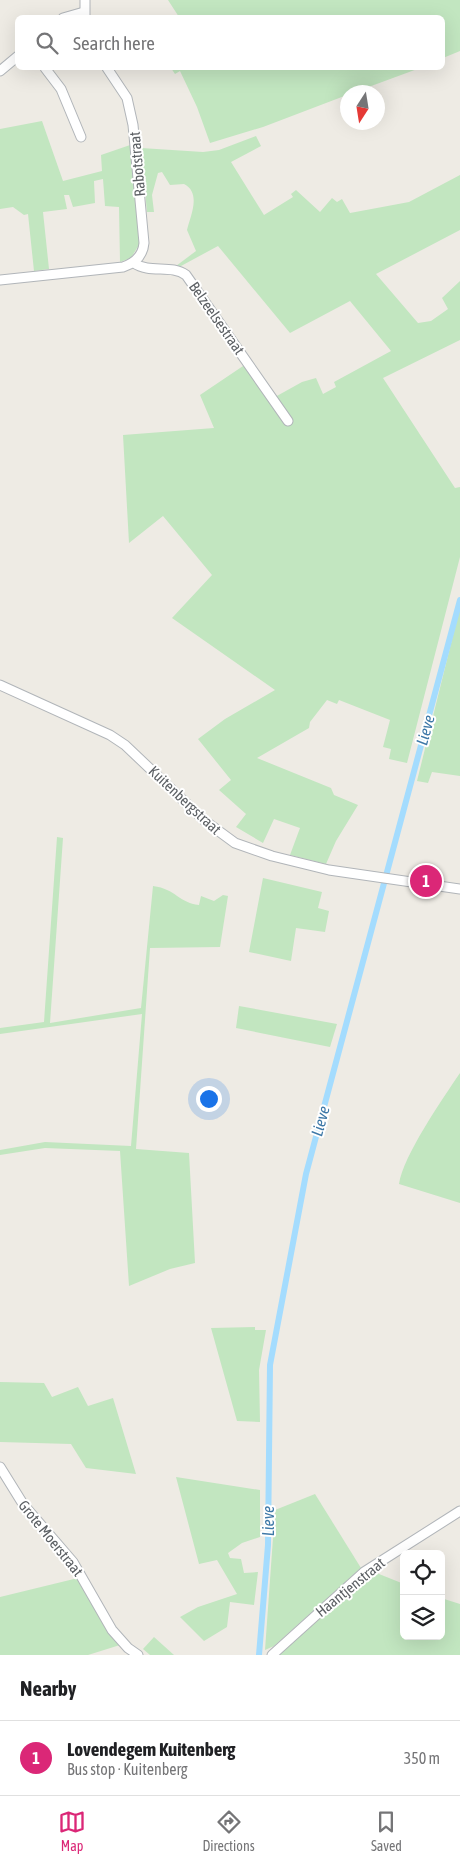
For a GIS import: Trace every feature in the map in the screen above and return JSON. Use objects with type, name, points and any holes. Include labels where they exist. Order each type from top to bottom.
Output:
[{"type":"street","points":[[85,15],[86,0]]},
{"type":"street","points":[[0,71],[15,58]]},
{"type":"street","points":[[47,70],[61,89],[81,137]]},
{"type":"street","name":"Rabotstraat","points":[[108,70],[127,98],[134,130],[144,243],[142,252],[134,263]]},
{"type":"street","name":"Belzeelsestraat","points":[[0,280],[123,267],[134,263],[146,269],[180,270],[186,275],[288,421]]},
{"type":"street","name":"Kuitenbergstraat","points":[[0,685],[84,722],[118,740],[205,821],[227,838],[289,860],[329,870],[386,880],[460,889]]},
{"type":"street","name":"Grote Moerstraat","points":[[0,1467],[23,1504],[73,1562],[112,1630],[138,1655]]},
{"type":"street","name":"Haantjenstraat","points":[[272,1655],[364,1572],[460,1511]]},
{"type":"green space","points":[[168,0],[460,0],[460,51],[445,57],[445,15],[178,15]]},
{"type":"green space","points":[[172,70],[415,70],[374,85],[340,85],[340,98],[263,127],[210,143],[197,107],[180,71],[175,74]]},
{"type":"green space","points":[[42,121],[63,181],[102,171],[101,155],[133,144],[140,243],[131,258],[120,262],[119,207],[105,206],[103,179],[94,181],[95,203],[73,207],[69,195],[64,195],[67,209],[43,212],[49,269],[34,271],[28,214],[24,215],[13,207],[0,209],[0,129]]},
{"type":"green space","points":[[256,136],[261,146],[231,162],[264,215],[293,197],[291,194],[296,190],[320,212],[332,198],[337,202],[342,199],[350,213],[409,202],[460,175],[460,230],[376,274],[418,323],[431,321],[448,309],[442,298],[460,281],[460,340],[383,378],[455,488],[460,487],[460,557],[407,763],[389,759],[391,749],[383,747],[390,720],[339,700],[337,704],[327,700],[310,722],[309,728],[257,758],[331,788],[334,795],[358,805],[336,841],[326,864],[290,855],[300,828],[274,819],[263,843],[236,827],[246,814],[219,790],[231,780],[198,739],[225,719],[275,690],[172,618],[212,575],[163,516],[129,543],[123,435],[214,428],[200,395],[246,364],[288,425],[291,423],[275,397],[302,382],[316,378],[323,394],[336,387],[334,382],[391,351],[350,301],[290,333],[218,246],[181,266],[176,266],[196,251],[187,230],[194,199],[189,188],[184,184],[170,185],[162,172],[158,173],[152,195],[154,212],[147,212],[141,148],[203,152],[219,150]]},
{"type":"green space","points":[[460,607],[460,776],[432,772],[428,783],[417,781]]},
{"type":"green space","points":[[57,837],[63,838],[50,1023],[141,1008],[153,886],[167,890],[187,902],[199,905],[201,896],[214,901],[223,895],[228,896],[220,947],[150,948],[136,1149],[189,1153],[195,1263],[170,1269],[129,1286],[120,1151],[45,1148],[0,1155],[0,1150],[45,1142],[131,1146],[142,1014],[0,1034],[0,1028],[44,1022]]},
{"type":"green space","points":[[263,878],[322,892],[318,908],[329,911],[325,932],[296,928],[291,961],[249,952]]},
{"type":"green space","points":[[239,1006],[337,1024],[330,1047],[236,1028]]},
{"type":"green space","points":[[460,1073],[460,1203],[399,1184],[402,1172],[416,1143]]},
{"type":"green space","points":[[255,1327],[255,1330],[266,1330],[259,1370],[260,1422],[237,1421],[211,1328]]},
{"type":"green space","points":[[0,1382],[44,1383],[52,1397],[78,1387],[88,1406],[113,1398],[136,1474],[86,1468],[71,1444],[0,1442]]},
{"type":"green space","points":[[176,1477],[260,1490],[260,1537],[242,1543],[228,1553],[230,1558],[241,1559],[244,1573],[258,1572],[254,1605],[230,1602],[227,1627],[204,1641],[180,1617],[198,1607],[237,1594],[217,1560],[199,1564]]},
{"type":"green space","points":[[315,1494],[361,1568],[274,1646],[265,1650],[275,1510]]},
{"type":"green space","points":[[369,1570],[400,1582],[400,1640],[445,1640],[445,1599],[460,1604],[460,1655],[274,1655]]},
{"type":"green space","points":[[78,1578],[111,1636],[120,1645],[88,1655],[0,1655],[0,1597]]},
{"type":"green space","points":[[154,1637],[174,1655],[150,1655],[143,1649]]},
{"type":"waterway","name":"Lieve","points":[[259,1655],[268,1545],[270,1365],[306,1174],[460,600]]},
{"type":"place","name":"Lovendegem Kuitenberg","points":[[426,881]]}]
